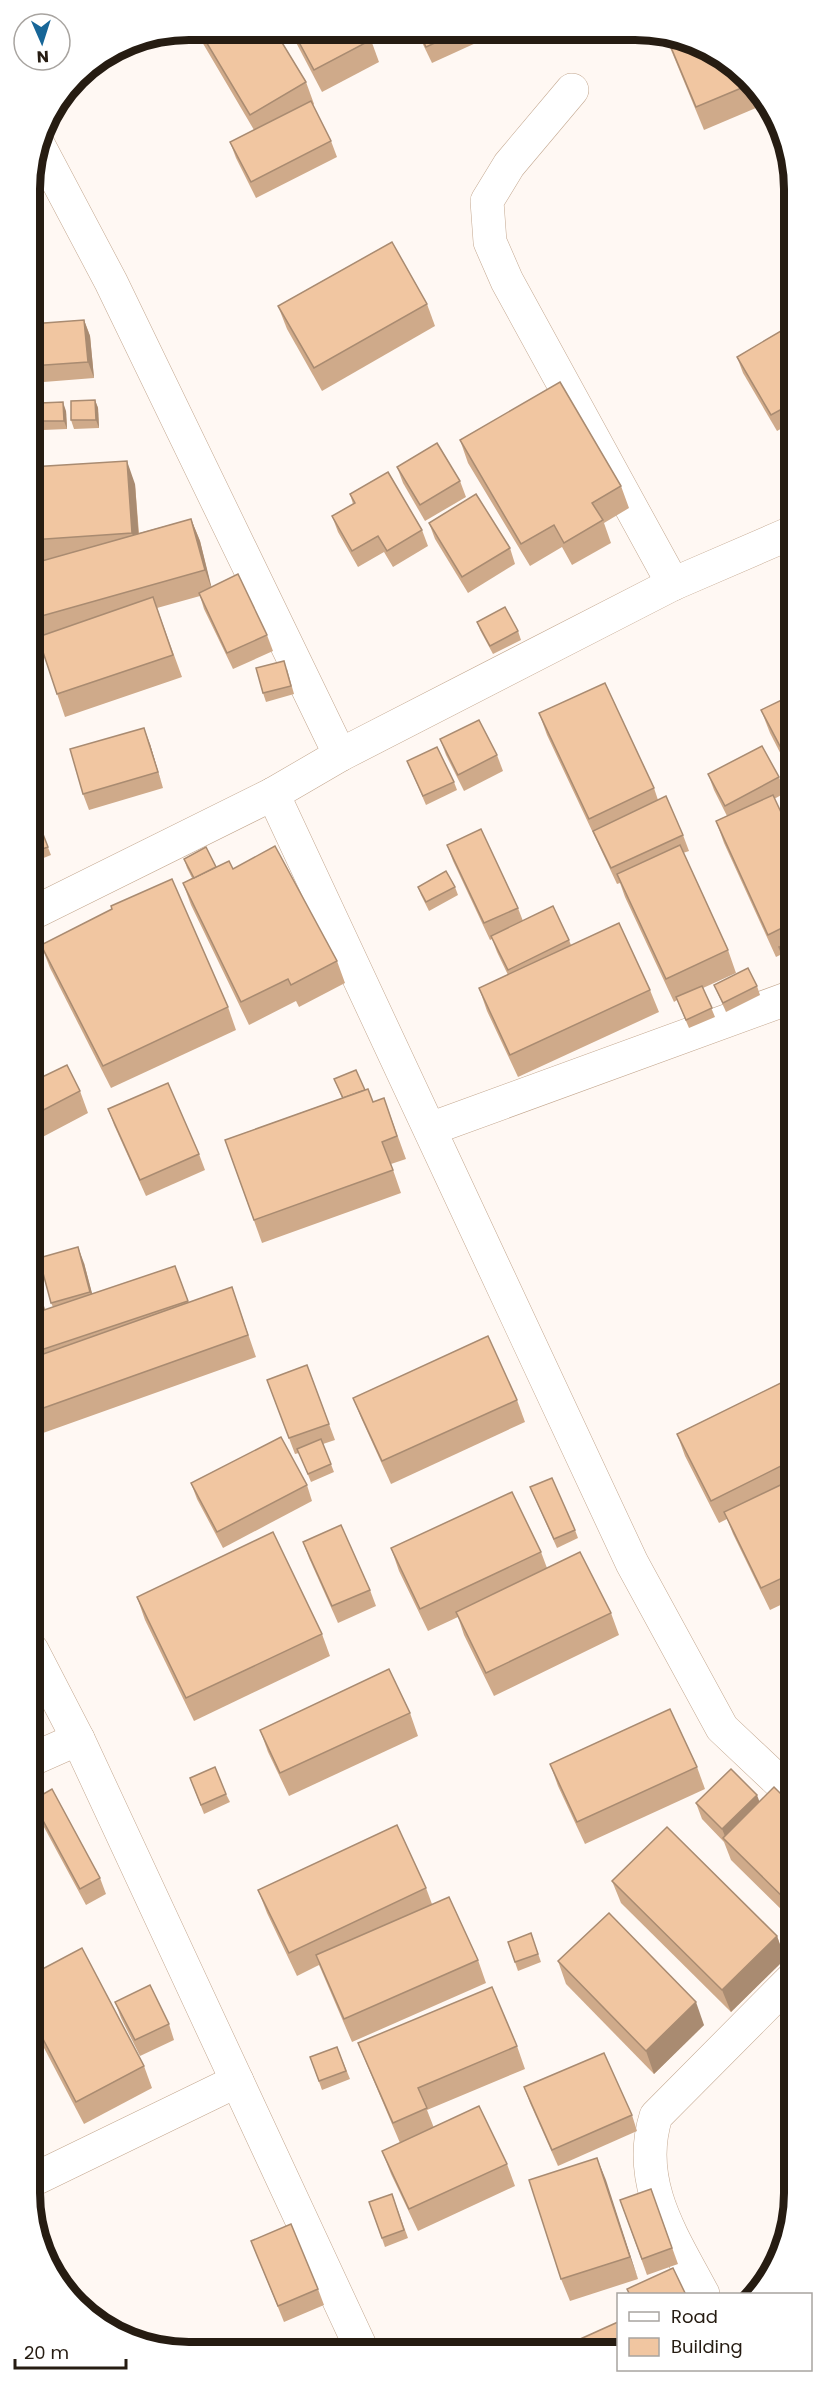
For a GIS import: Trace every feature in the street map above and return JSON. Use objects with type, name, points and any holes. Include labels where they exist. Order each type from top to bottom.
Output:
[{"type":"street","points":[[572,90],[509,165],[487,201],[490,242],[507,281],[673,584]]},
{"type":"street","points":[[45,157],[111,282],[340,755]]},
{"type":"street","points":[[41,909],[273,794],[340,755],[673,584],[784,535]]},
{"type":"street","points":[[273,794],[632,1563],[722,1728],[783,1786]]},
{"type":"street","points":[[430,1129],[784,1000]]},
{"type":"street","points":[[40,1666],[78,1739],[358,2342]]},
{"type":"street","points":[[40,1756],[78,1739]]},
{"type":"street","points":[[702,2293],[663,2216],[648,2165],[649,2138],[656,2116],[783,1988]]},
{"type":"street","points":[[40,2177],[237,2081]]},
{"type":"building","points":[[423,40],[440,40],[426,47]]},
{"type":"building","points":[[206,41],[281,41],[306,82],[250,115]]},
{"type":"building","points":[[298,41],[370,41],[314,70]]},
{"type":"building","points":[[670,45],[709,60],[743,87],[696,107]]},
{"type":"building","points":[[311,101],[331,141],[251,182],[230,142]]},
{"type":"building","points":[[392,242],[427,304],[314,368],[278,306]]},
{"type":"building","points":[[84,320],[88,362],[41,365],[41,323]]},
{"type":"building","points":[[784,329],[784,408],[771,415],[737,357]]},
{"type":"building","points":[[560,382],[621,486],[592,503],[603,520],[564,543],[554,525],[521,544],[460,440]]},
{"type":"building","points":[[95,400],[96,420],[71,420],[71,401]]},
{"type":"building","points":[[63,402],[64,421],[41,421],[41,403]]},
{"type":"building","points":[[437,443],[460,481],[420,505],[397,467]]},
{"type":"building","points":[[127,461],[132,533],[41,539],[41,466]]},
{"type":"building","points":[[388,472],[422,530],[387,551],[378,536],[352,551],[332,516],[355,503],[350,494]]},
{"type":"building","points":[[476,494],[510,548],[462,577],[429,523]]},
{"type":"building","points":[[191,519],[205,570],[41,616],[41,561]]},
{"type":"building","points":[[238,574],[267,635],[227,653],[199,593]]},
{"type":"building","points":[[153,597],[173,655],[57,694],[41,645],[41,636]]},
{"type":"building","points":[[505,607],[518,631],[490,646],[477,622]]},
{"type":"building","points":[[284,661],[291,686],[263,693],[256,668]]},
{"type":"building","points":[[605,683],[654,788],[589,819],[539,713]]},
{"type":"building","points":[[784,699],[784,753],[761,710]]},
{"type":"building","points":[[479,720],[497,755],[458,775],[440,739]]},
{"type":"building","points":[[144,728],[158,772],[83,794],[70,749]]},
{"type":"building","points":[[762,746],[779,777],[725,806],[708,774]]},
{"type":"building","points":[[437,747],[454,782],[423,796],[407,761]]},
{"type":"building","points":[[773,795],[784,818],[784,927],[768,935],[716,821]]},
{"type":"building","points":[[666,796],[683,835],[611,868],[593,831]]},
{"type":"building","points":[[41,829],[48,847],[41,850]]},
{"type":"building","points":[[481,829],[518,908],[484,923],[447,845]]},
{"type":"building","points":[[680,845],[728,950],[666,979],[617,874]]},
{"type":"building","points":[[275,846],[337,961],[291,985],[288,979],[241,1002],[183,883],[229,861],[233,869]]},
{"type":"building","points":[[206,847],[216,867],[194,878],[184,859]]},
{"type":"building","points":[[446,871],[455,887],[426,902],[418,887]]},
{"type":"building","points":[[172,879],[228,1007],[103,1066],[41,945],[112,909],[111,906]]},
{"type":"building","points":[[553,906],[569,940],[508,970],[491,936]]},
{"type":"building","points":[[619,923],[650,990],[510,1055],[479,988]]},
{"type":"building","points":[[784,945],[784,958],[779,947]]},
{"type":"building","points":[[748,968],[757,986],[723,1003],[714,985]]},
{"type":"building","points":[[702,986],[712,1008],[686,1020],[676,997]]},
{"type":"building","points":[[67,1065],[80,1091],[41,1112],[41,1078]]},
{"type":"building","points":[[356,1070],[365,1090],[343,1098],[334,1079]]},
{"type":"building","points":[[168,1083],[199,1154],[140,1180],[108,1109]]},
{"type":"building","points":[[368,1089],[373,1102],[384,1098],[397,1136],[382,1142],[393,1170],[254,1220],[225,1140]]},
{"type":"building","points":[[78,1247],[90,1292],[51,1303],[40,1258]]},
{"type":"building","points":[[175,1266],[188,1301],[40,1350],[40,1311]]},
{"type":"building","points":[[232,1287],[248,1335],[40,1409],[40,1355]]},
{"type":"building","points":[[488,1336],[517,1400],[382,1461],[353,1398]]},
{"type":"building","points":[[307,1365],[329,1424],[289,1438],[267,1380]]},
{"type":"building","points":[[783,1382],[783,1465],[711,1501],[677,1434]]},
{"type":"building","points":[[281,1437],[307,1485],[217,1532],[191,1483]]},
{"type":"building","points":[[321,1439],[331,1464],[308,1474],[297,1449]]},
{"type":"building","points":[[552,1478],[575,1530],[554,1539],[530,1487]]},
{"type":"building","points":[[783,1484],[783,1578],[761,1588],[724,1512]]},
{"type":"building","points":[[512,1492],[541,1552],[420,1609],[391,1548]]},
{"type":"building","points":[[341,1525],[370,1590],[332,1606],[303,1542]]},
{"type":"building","points":[[273,1532],[322,1634],[186,1698],[137,1597]]},
{"type":"building","points":[[580,1552],[611,1613],[486,1673],[456,1612]]},
{"type":"building","points":[[389,1669],[410,1713],[280,1773],[260,1730]]},
{"type":"building","points":[[670,1709],[697,1767],[577,1822],[550,1764]]},
{"type":"building","points":[[215,1767],[226,1794],[201,1805],[190,1778]]},
{"type":"building","points":[[731,1769],[757,1795],[722,1829],[696,1803]]},
{"type":"building","points":[[774,1787],[783,1796],[783,1897],[723,1838]]},
{"type":"building","points":[[52,1789],[100,1878],[80,1889],[40,1815],[40,1796]]},
{"type":"building","points":[[397,1825],[426,1888],[289,1953],[258,1890]]},
{"type":"building","points":[[667,1827],[777,1936],[722,1990],[612,1881]]},
{"type":"building","points":[[449,1897],[478,1960],[344,2019],[316,1955]]},
{"type":"building","points":[[609,1913],[696,2002],[646,2051],[558,1961]]},
{"type":"building","points":[[531,1933],[538,1954],[515,1962],[508,1942]]},
{"type":"building","points":[[82,1948],[144,2066],[76,2102],[40,2034],[40,1970]]},
{"type":"building","points":[[150,1985],[169,2024],[135,2040],[115,2002]]},
{"type":"building","points":[[492,1987],[517,2046],[418,2088],[427,2108],[393,2123],[358,2043]]},
{"type":"building","points":[[337,2047],[346,2071],[319,2081],[310,2057]]},
{"type":"building","points":[[604,2053],[632,2115],[552,2150],[524,2087]]},
{"type":"building","points":[[479,2106],[507,2164],[409,2209],[382,2151]]},
{"type":"building","points":[[597,2158],[630,2257],[561,2279],[529,2180]]},
{"type":"building","points":[[651,2189],[672,2248],[642,2259],[620,2200]]},
{"type":"building","points":[[392,2194],[404,2230],[382,2238],[369,2202]]},
{"type":"building","points":[[291,2224],[318,2289],[278,2306],[251,2241]]},
{"type":"building","points":[[673,2268],[685,2293],[629,2293],[627,2289]]},
{"type":"building","points":[[617,2322],[617,2342],[574,2342]]}]
